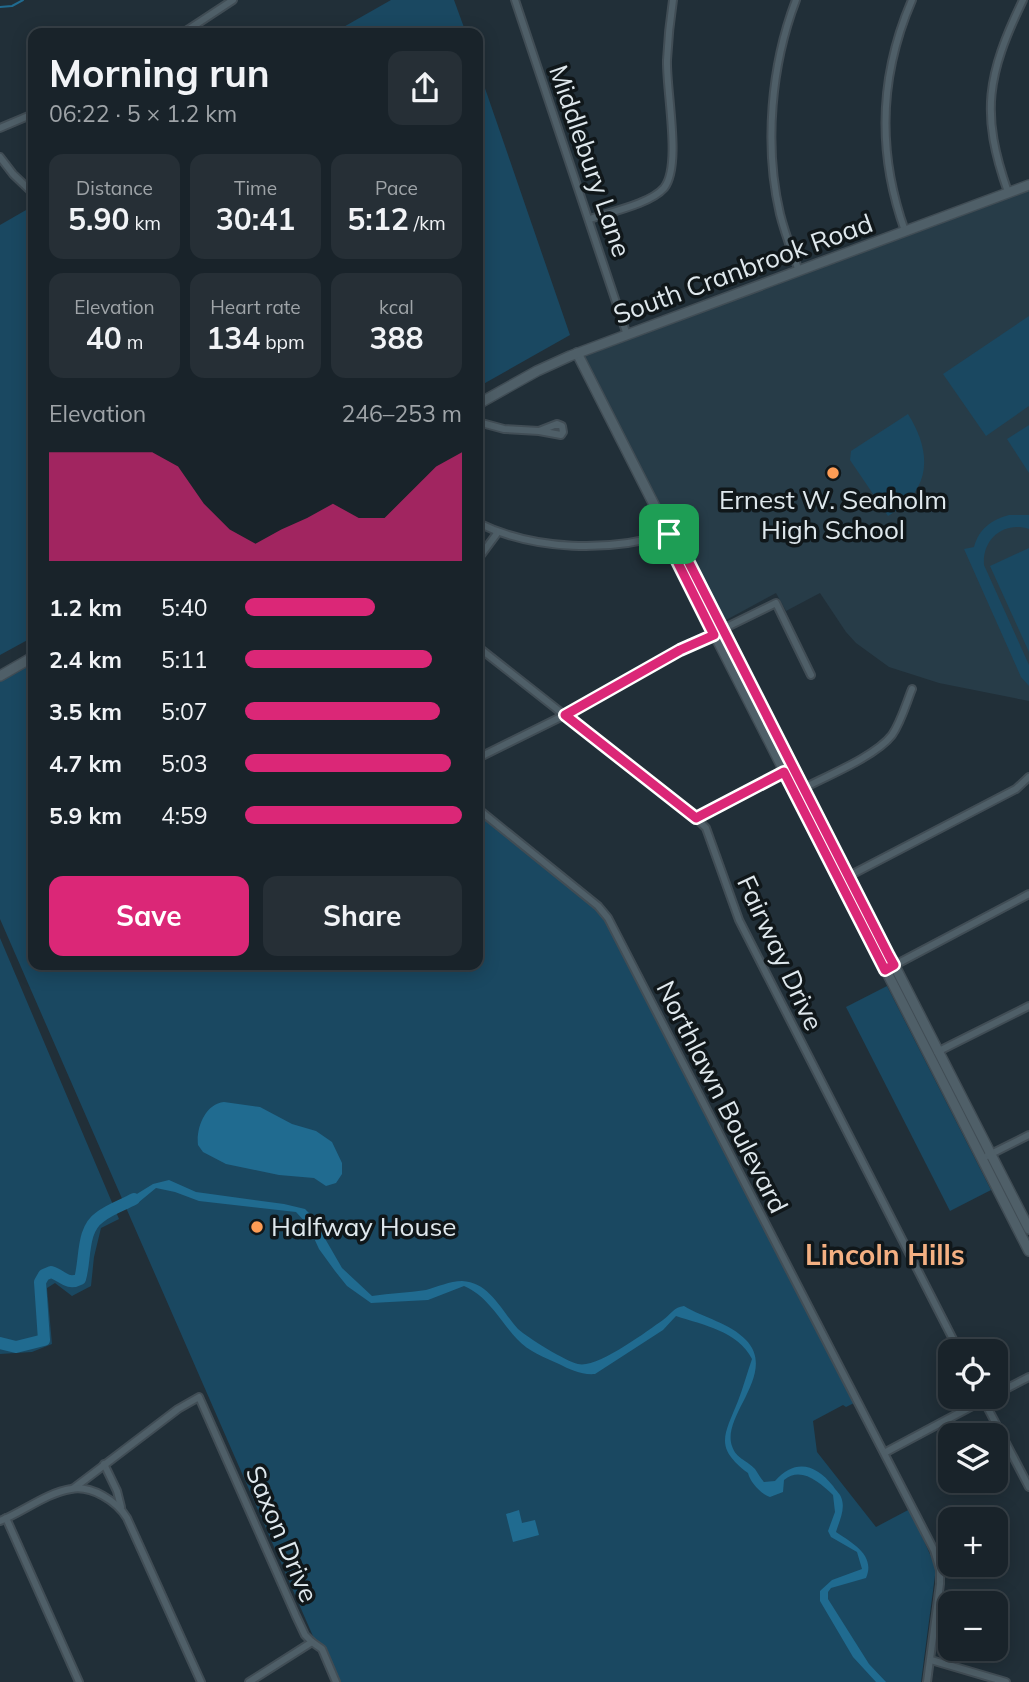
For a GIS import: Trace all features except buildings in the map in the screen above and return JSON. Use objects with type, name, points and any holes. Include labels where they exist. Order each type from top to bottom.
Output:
[{"type":"street","points":[[191,28],[233,0]]},
{"type":"street","name":"Middlebury Lane","points":[[515,0],[627,335]]},
{"type":"street","points":[[590,219],[650,198],[660,192],[670,178],[673,151],[667,61],[673,0]]},
{"type":"street","points":[[796,0],[778,69],[773,159],[780,212],[799,271]]},
{"type":"street","points":[[905,230],[891,186],[885,133],[892,65],[912,0]]},
{"type":"street","points":[[1008,192],[993,142],[991,97],[1000,52],[1023,0]]},
{"type":"street","points":[[0,128],[28,116]]},
{"type":"street","points":[[0,157],[28,188]]},
{"type":"street","name":"South Cranbrook Road","points":[[483,401],[537,371],[578,353],[1029,185]]},
{"type":"street","points":[[578,353],[669,534],[670,547],[719,633],[800,790],[986,1157],[1029,1251]]},
{"type":"street","points":[[483,423],[504,429],[539,431]]},
{"type":"street","points":[[483,525],[533,541],[576,546],[619,544],[669,534]]},
{"type":"street","points":[[483,552],[498,532]]},
{"type":"street","points":[[483,756],[565,715],[680,650],[776,603],[811,675]]},
{"type":"street","name":"Fairway Drive","points":[[483,651],[696,818],[708,834],[739,920],[953,1339]]},
{"type":"street","points":[[0,676],[28,660]]},
{"type":"street","points":[[800,790],[884,743],[895,731],[912,689]]},
{"type":"street","points":[[696,818],[788,769]]},
{"type":"street","points":[[844,878],[1016,789],[1029,777]]},
{"type":"street","name":"Northlawn Boulevard","points":[[483,813],[598,906],[608,918],[807,1305],[886,1452],[939,1564],[940,1584],[928,1682]]},
{"type":"street","points":[[889,967],[1029,894]]},
{"type":"street","points":[[934,1054],[1029,1006]]},
{"type":"street","points":[[986,1157],[1029,1135]]},
{"type":"street","points":[[986,1157],[1029,1229]]},
{"type":"street","points":[[1008,1387],[1029,1377]]},
{"type":"street","name":"Saxon Drive","points":[[104,1464],[200,1396],[296,1616],[312,1642],[322,1649],[336,1682]]},
{"type":"street","points":[[886,1452],[966,1409]]},
{"type":"street","points":[[993,1409],[1029,1488]]},
{"type":"street","points":[[79,1682],[3,1520],[74,1488],[104,1464],[117,1491],[121,1508],[201,1682]]},
{"type":"street","points":[[74,1488],[106,1497],[121,1508]]},
{"type":"street","points":[[249,1682],[312,1642]]},
{"type":"street","points":[[931,1660],[1006,1682]]},
{"type":"shaded area","points":[[391,0],[454,0],[464,28],[342,28]]},
{"type":"shaded area","points":[[483,83],[570,335],[483,384]]},
{"type":"shaded area","name":"Ernest W. Seaholm High School","points":[[1029,184],[1029,701],[939,683],[889,667],[856,643],[820,593],[786,611],[776,593],[715,626],[578,353]]},
{"type":"shaded area","points":[[28,209],[28,640],[0,655],[0,225]]},
{"type":"shaded area","points":[[1029,316],[1029,406],[986,436],[943,374]]},
{"type":"shaded area","points":[[908,414],[921,443],[923,471],[913,495],[888,516],[850,460],[851,451]]},
{"type":"shaded area","points":[[1029,425],[1029,473],[1007,439]]},
{"type":"shaded area","points":[[1009,515],[1029,515],[1029,529],[1011,528],[996,534],[987,547],[984,565],[1029,665],[1029,686],[1021,677],[964,549],[974,547],[987,526]]},
{"type":"shaded area","points":[[1029,548],[1029,652],[990,566]]},
{"type":"shaded area","points":[[28,662],[28,970],[483,970],[483,811],[603,907],[829,1341],[854,1403],[846,1407],[843,1405],[813,1421],[817,1452],[876,1527],[910,1509],[936,1568],[921,1682],[333,1682],[0,919],[0,678]]},
{"type":"shaded area","points":[[0,938],[119,1219],[101,1228],[91,1286],[72,1296],[55,1283],[47,1288],[52,1344],[32,1352],[0,1354]]},
{"type":"shaded area","points":[[887,986],[991,1190],[950,1211],[846,1007]]},
{"type":"shaded area","points":[[224,1102],[260,1107],[292,1124],[316,1131],[332,1142],[342,1163],[342,1174],[336,1183],[326,1186],[314,1178],[279,1175],[226,1164],[203,1152],[198,1145],[200,1124],[212,1107]]},
{"type":"shaded area","points":[[169,1180],[196,1192],[305,1209],[312,1216],[342,1268],[372,1296],[426,1290],[457,1281],[472,1283],[488,1292],[523,1333],[578,1364],[597,1361],[622,1348],[675,1309],[684,1306],[740,1334],[754,1353],[756,1366],[753,1380],[734,1421],[732,1446],[764,1482],[775,1481],[790,1469],[805,1467],[820,1473],[840,1494],[843,1508],[836,1532],[861,1550],[868,1563],[868,1570],[866,1578],[831,1588],[828,1599],[869,1664],[886,1682],[876,1682],[853,1657],[820,1601],[820,1591],[832,1580],[862,1569],[857,1552],[831,1537],[828,1531],[835,1512],[833,1495],[810,1477],[797,1475],[784,1480],[783,1492],[770,1497],[756,1487],[748,1473],[737,1464],[726,1448],[726,1432],[752,1359],[746,1349],[729,1335],[676,1316],[663,1330],[595,1374],[576,1372],[527,1347],[517,1339],[487,1302],[464,1286],[428,1300],[371,1303],[347,1286],[319,1249],[308,1225],[296,1212],[199,1201],[156,1188],[139,1202],[121,1208],[119,1205],[153,1184]]},
{"type":"shaded area","points":[[519,1510],[522,1523],[535,1520],[539,1535],[513,1542],[506,1514]]},
{"type":"waterway","points":[[0,7],[12,6],[23,0]]},
{"type":"waterway","points":[[0,1343],[16,1347],[44,1340],[40,1282],[44,1275],[51,1272],[68,1281],[80,1279],[87,1237],[94,1223],[108,1212],[134,1199]]},
{"type":"place","name":"Ernest W. Seaholm High School","points":[[833,473]]},
{"type":"place","name":"Halfway House","points":[[257,1227]]},
{"type":"district","name":"Lincoln Hills","points":[[885,1255]]},
{"type":"route","points":[[669,534],[679,543],[894,965],[885,970],[784,772],[696,818],[565,715],[680,650],[714,635],[670,547],[669,534]]}]
